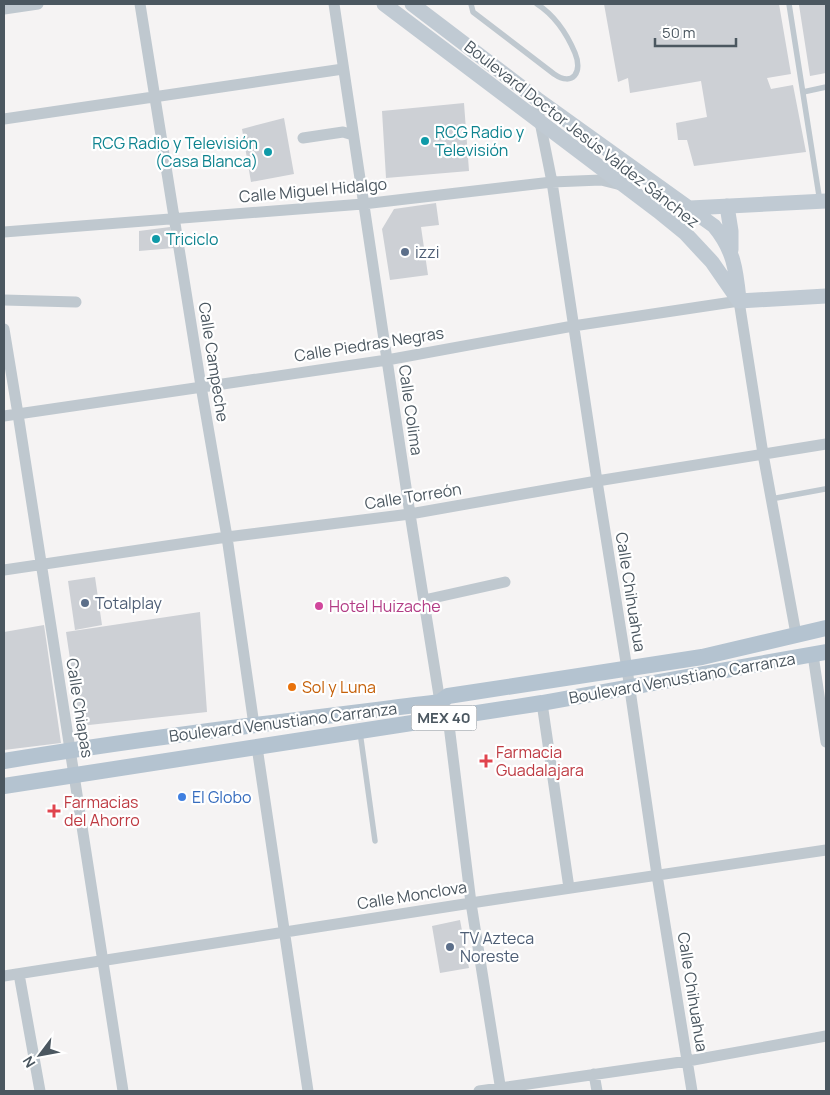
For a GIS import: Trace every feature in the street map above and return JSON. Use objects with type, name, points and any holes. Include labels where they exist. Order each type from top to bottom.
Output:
[{"type":"main road","name":"Boulevard Doctor Jesús Valdez Sánchez","points":[[384,4],[685,233],[712,262],[739,301]]},
{"type":"main road","name":"Boulevard Doctor Jesús Valdez Sánchez","points":[[414,4],[537,98],[714,226],[731,251],[736,270],[739,301]]},
{"type":"main road","points":[[648,204],[661,188]]},
{"type":"main road","points":[[690,208],[823,201]]},
{"type":"main road","points":[[727,206],[731,231],[731,251]]},
{"type":"main road","points":[[739,301],[826,296]]},
{"type":"main road","name":"Boulevard Venustiano Carranza","points":[[4,762],[70,750],[440,702],[448,696],[702,657],[826,628]]},
{"type":"main road","name":"Boulevard Venustiano Carranza","points":[[4,786],[360,732],[822,657]]},
{"type":"street","points":[[4,10],[38,4]]},
{"type":"street","name":"Calle Campeche","points":[[140,4],[227,537],[254,725]]},
{"type":"street","name":"Calle Colima","points":[[334,4],[440,702]]},
{"type":"street","points":[[4,119],[343,69]]},
{"type":"street","name":"Calle Chihuahua","points":[[537,98],[552,182],[657,875],[692,1091]]},
{"type":"street","points":[[304,138],[343,132],[353,135]]},
{"type":"street","name":"Calle Miguel Hidalgo","points":[[4,232],[363,204],[552,182],[601,180],[624,186]]},
{"type":"street","points":[[4,300],[76,302]]},
{"type":"street","points":[[739,301],[763,454],[796,634]]},
{"type":"street","name":"Calle Piedras Negras","points":[[4,416],[387,360],[573,326],[739,301]]},
{"type":"street","name":"Calle Chiapas","points":[[4,329],[123,1091]]},
{"type":"street","name":"Calle Torreón","points":[[4,570],[227,537],[410,514],[597,481],[826,444]]},
{"type":"street","points":[[424,600],[505,582]]},
{"type":"street","points":[[822,657],[826,742]]},
{"type":"street","points":[[542,703],[569,888]]},
{"type":"street","points":[[448,717],[471,903],[500,1090]]},
{"type":"street","points":[[257,747],[308,1091]]},
{"type":"street","name":"Calle Monclova","points":[[4,976],[826,850]]},
{"type":"street","points":[[19,974],[40,1091]]},
{"type":"street","points":[[479,1091],[500,1090],[688,1061],[826,1036]]},
{"type":"street","points":[[594,1074],[597,1091]]},
{"type":"lane","points":[[471,4],[474,12],[562,79],[569,80],[574,77],[577,70],[575,54],[551,14],[538,4]]},
{"type":"lane","points":[[789,4],[823,201]]},
{"type":"lane","points":[[803,92],[826,86]]},
{"type":"lane","points":[[771,499],[825,489]]},
{"type":"lane","points":[[360,732],[375,841]]},
{"type":"building","points":[[604,4],[779,4],[791,74],[767,78],[771,89],[793,85],[806,152],[694,166],[687,140],[678,140],[676,123],[707,117],[701,81],[630,93],[628,78],[618,82]]},
{"type":"building","points":[[826,4],[826,73],[810,76],[799,5]]},
{"type":"building","name":"RCG Radio y Televisión","points":[[464,103],[469,171],[386,178],[382,111]]},
{"type":"building","name":"RCG Radio y Televisión (Casa Blanca)","points":[[284,118],[294,174],[251,182],[242,129]]},
{"type":"building","name":"izzi","points":[[436,203],[439,225],[421,227],[428,275],[390,280],[382,229],[394,209]]},
{"type":"building","name":"Triciclo","points":[[170,227],[174,248],[139,251],[139,231]]},
{"type":"building","name":"Totalplay","points":[[95,577],[102,625],[75,630],[68,581]]},
{"type":"building","points":[[200,612],[207,712],[80,726],[66,632]]},
{"type":"building","points":[[44,625],[61,743],[4,750],[4,632]]},
{"type":"building","name":"TV Azteca Noreste","points":[[460,920],[469,968],[440,973],[432,926]]},
{"type":"place","name":"RCG Radio y Televisión","points":[[425,141]]},
{"type":"place","name":"RCG Radio y Televisión (Casa Blanca)","points":[[268,152]]},
{"type":"place","name":"Triciclo","points":[[156,239]]},
{"type":"place","name":"izzi","points":[[405,252]]},
{"type":"place","name":"Totalplay","points":[[85,603]]},
{"type":"place","name":"Hotel Huizache","points":[[319,606]]},
{"type":"place","name":"Sol y Luna","points":[[292,687]]},
{"type":"place","name":"Farmacia Guadalajara","points":[[486,761]]},
{"type":"place","name":"El Globo","points":[[182,797]]},
{"type":"place","name":"Farmacias del Ahorro","points":[[54,811]]},
{"type":"place","name":"TV Azteca Noreste","points":[[450,947]]}]
